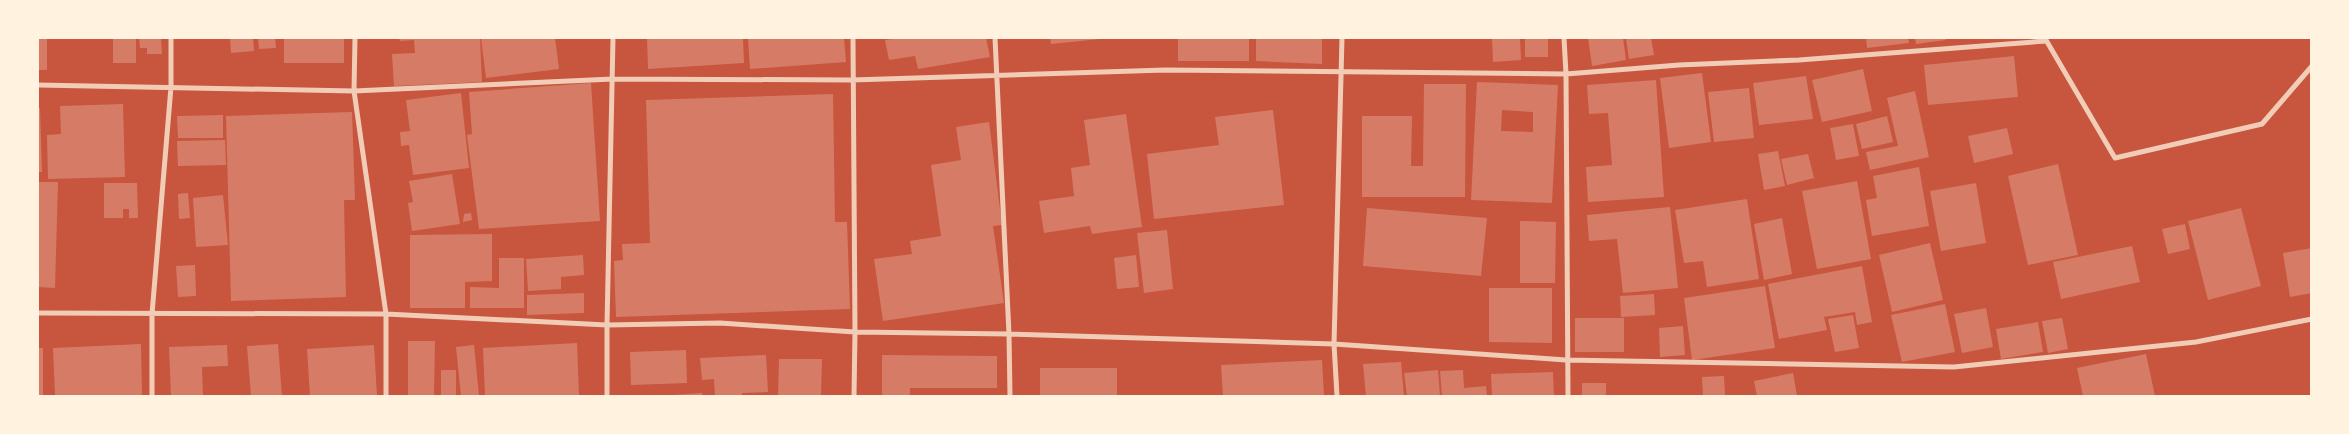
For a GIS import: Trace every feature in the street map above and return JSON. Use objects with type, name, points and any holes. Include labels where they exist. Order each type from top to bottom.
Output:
[{"type":"street","points":[[152,396],[152,314],[171,87],[171,38]]},
{"type":"street","points":[[355,38],[354,91],[386,314],[386,396]]},
{"type":"street","points":[[607,396],[614,38]]},
{"type":"street","points":[[853,38],[856,332],[854,396]]},
{"type":"street","points":[[995,38],[1009,334],[1010,396]]},
{"type":"street","points":[[1337,396],[1334,344],[1342,38]]},
{"type":"street","points":[[1564,38],[1566,74],[1566,360],[1568,396]]},
{"type":"street","points":[[38,85],[354,91],[613,79],[852,80],[1165,70],[1566,74],[1680,65],[1799,60],[2046,39],[2115,158],[2262,124],[2312,66]]},
{"type":"street","points":[[38,313],[386,314],[607,325],[720,323],[856,332],[1009,334],[1334,344],[1566,360],[1954,367],[2196,342],[2312,319]]},
{"type":"building","points":[[38,38],[47,38],[47,70],[38,70]]},
{"type":"building","points":[[113,38],[136,38],[136,63],[113,63]]},
{"type":"building","points":[[139,38],[161,38],[162,54],[147,54],[147,48],[140,48]]},
{"type":"building","points":[[230,38],[253,38],[254,51],[231,53]]},
{"type":"building","points":[[258,38],[275,38],[276,48],[259,49]]},
{"type":"building","points":[[284,38],[344,38],[344,63],[284,63]]},
{"type":"building","points":[[399,38],[480,38],[482,82],[394,86],[392,54],[415,53],[414,40],[400,41]]},
{"type":"building","points":[[481,38],[555,38],[559,69],[486,78]]},
{"type":"building","points":[[647,38],[743,38],[744,63],[648,69]]},
{"type":"building","points":[[748,38],[844,38],[846,62],[750,69]]},
{"type":"building","points":[[901,38],[986,38],[990,57],[918,69],[915,56],[889,60],[885,40]]},
{"type":"building","points":[[1050,38],[1100,38],[1100,39],[1051,44]]},
{"type":"building","points":[[1178,38],[1249,38],[1249,61],[1178,61]]},
{"type":"building","points":[[1256,38],[1322,38],[1322,64],[1256,61]]},
{"type":"building","points":[[1492,38],[1520,38],[1521,60],[1493,62]]},
{"type":"building","points":[[1525,38],[1548,38],[1548,57],[1525,57]]},
{"type":"building","points":[[1588,38],[1623,38],[1626,60],[1592,66]]},
{"type":"building","points":[[1626,38],[1651,38],[1654,55],[1629,59]]},
{"type":"building","points":[[1866,38],[1908,38],[1909,43],[1867,48]]},
{"type":"building","points":[[1915,38],[1946,38],[1946,40],[1916,44]]},
{"type":"building","points":[[2014,56],[2018,97],[1928,105],[1924,65]]},
{"type":"building","points":[[1863,69],[1872,111],[1822,122],[1812,80]]},
{"type":"building","points":[[1702,73],[1711,142],[1669,148],[1660,78]]},
{"type":"building","points":[[1806,76],[1813,119],[1759,125],[1753,83]]},
{"type":"building","points":[[1656,80],[1664,197],[1588,202],[1586,167],[1612,165],[1608,113],[1589,114],[1587,85]]},
{"type":"building","points":[[1477,82],[1558,85],[1552,203],[1471,200]],"holes":[[[1502,110],[1533,112],[1533,132],[1501,131]]]},
{"type":"building","points":[[591,83],[600,221],[479,229],[467,135],[472,134],[469,92]]},
{"type":"building","points":[[1424,84],[1466,84],[1465,197],[1362,197],[1362,116],[1412,116],[1411,166],[1423,166]]},
{"type":"building","points":[[1749,88],[1754,138],[1714,142],[1708,92]]},
{"type":"building","points":[[1915,91],[1929,157],[1870,170],[1866,152],[1898,146],[1887,98]]},
{"type":"building","points":[[461,93],[469,168],[413,175],[409,145],[401,146],[400,132],[410,131],[406,100]]},
{"type":"building","points":[[833,94],[835,222],[847,222],[850,309],[616,317],[614,261],[623,260],[622,244],[650,243],[646,100]]},
{"type":"building","points":[[123,104],[125,177],[48,179],[47,135],[61,134],[60,106]]},
{"type":"building","points":[[38,108],[40,108],[42,172],[38,172]]},
{"type":"building","points":[[1273,110],[1284,205],[1154,219],[1147,154],[1219,145],[1215,117]]},
{"type":"building","points":[[352,112],[355,200],[344,200],[346,297],[231,301],[226,116]]},
{"type":"building","points":[[1126,114],[1142,227],[1092,234],[1090,226],[1044,233],[1039,201],[1074,196],[1071,168],[1090,165],[1084,120]]},
{"type":"building","points":[[223,115],[223,138],[178,138],[177,116]]},
{"type":"building","points":[[1887,116],[1893,142],[1862,149],[1856,124]]},
{"type":"building","points":[[989,122],[1002,225],[993,226],[1004,303],[883,321],[874,259],[912,254],[910,241],[941,236],[931,165],[961,160],[956,127]]},
{"type":"building","points":[[1853,124],[1859,156],[1836,160],[1830,128]]},
{"type":"building","points":[[2007,128],[2013,154],[1974,163],[1968,136]]},
{"type":"building","points":[[225,140],[226,165],[178,166],[177,141]]},
{"type":"building","points":[[1778,151],[1785,186],[1764,190],[1758,154]]},
{"type":"building","points":[[1808,154],[1814,178],[1787,185],[1781,159]]},
{"type":"building","points":[[2058,164],[2078,255],[2028,265],[2008,176]]},
{"type":"building","points":[[1919,167],[1929,226],[1872,236],[1866,200],[1877,198],[1873,176]]},
{"type":"building","points":[[452,174],[460,224],[412,231],[408,203],[413,202],[409,181]]},
{"type":"building","points":[[1857,181],[1871,259],[1817,269],[1802,191]]},
{"type":"building","points":[[38,182],[58,182],[55,288],[38,287]]},
{"type":"building","points":[[104,183],[137,183],[138,218],[129,218],[129,209],[123,209],[123,218],[104,218]]},
{"type":"building","points":[[1976,183],[1986,243],[1941,251],[1930,191]]},
{"type":"building","points":[[188,193],[190,218],[179,219],[178,194]]},
{"type":"building","points":[[223,195],[228,245],[196,247],[193,198]]},
{"type":"building","points":[[1747,199],[1759,279],[1707,287],[1703,261],[1684,263],[1675,210]]},
{"type":"building","points":[[1670,207],[1678,288],[1623,293],[1617,239],[1589,241],[1587,215]]},
{"type":"building","points":[[1367,208],[1487,218],[1481,276],[1363,266]]},
{"type":"building","points":[[2241,208],[2261,286],[2208,300],[2188,221]]},
{"type":"building","points":[[471,213],[472,220],[463,222],[464,214]]},
{"type":"building","points":[[1782,218],[1792,274],[1764,280],[1754,224]]},
{"type":"building","points":[[1520,221],[1556,222],[1555,283],[1520,283]]},
{"type":"building","points":[[2185,224],[2190,249],[2168,254],[2162,229]]},
{"type":"building","points":[[1167,230],[1173,289],[1144,293],[1137,233]]},
{"type":"building","points":[[492,234],[492,281],[465,282],[465,308],[410,308],[410,235]]},
{"type":"building","points":[[1930,243],[1943,300],[1892,312],[1879,255]]},
{"type":"building","points":[[2132,246],[2140,282],[2061,299],[2053,262]]},
{"type":"building","points":[[2312,248],[2312,293],[2290,297],[2283,253]]},
{"type":"building","points":[[583,255],[584,275],[561,277],[561,289],[528,291],[526,259]]},
{"type":"building","points":[[1136,255],[1139,287],[1117,289],[1114,258]]},
{"type":"building","points":[[499,258],[524,258],[524,308],[470,308],[470,287],[499,288]]},
{"type":"building","points":[[195,265],[196,296],[178,297],[176,266]]},
{"type":"building","points":[[1862,266],[1872,322],[1857,325],[1855,312],[1824,317],[1827,330],[1779,339],[1768,284]]},
{"type":"building","points":[[1765,286],[1775,348],[1692,360],[1684,298]]},
{"type":"building","points":[[1489,288],[1552,288],[1552,343],[1489,342]]},
{"type":"building","points":[[584,293],[584,313],[527,315],[527,295]]},
{"type":"building","points":[[1654,294],[1655,315],[1621,317],[1620,296]]},
{"type":"building","points":[[1945,304],[1955,352],[1902,362],[1891,315]]},
{"type":"building","points":[[1986,308],[1993,347],[1962,353],[1954,314]]},
{"type":"building","points":[[1853,315],[1859,348],[1835,352],[1828,319]]},
{"type":"building","points":[[1575,318],[1624,318],[1624,352],[1575,352]]},
{"type":"building","points":[[2062,318],[2068,349],[2048,353],[2042,321]]},
{"type":"building","points":[[2038,322],[2043,352],[2001,359],[1996,329]]},
{"type":"building","points":[[1683,326],[1685,355],[1660,357],[1659,328]]},
{"type":"building","points":[[408,341],[435,341],[434,396],[408,396]]},
{"type":"building","points":[[577,343],[579,396],[485,396],[483,348]]},
{"type":"building","points":[[141,344],[142,396],[55,396],[53,348]]},
{"type":"building","points":[[278,344],[282,396],[251,396],[247,346]]},
{"type":"building","points":[[227,345],[228,366],[202,367],[203,396],[171,396],[169,347]]},
{"type":"building","points":[[374,345],[377,396],[310,396],[307,349]]},
{"type":"building","points":[[474,345],[479,396],[461,396],[456,347]]},
{"type":"building","points":[[38,348],[43,348],[43,396],[38,396]]},
{"type":"building","points":[[686,350],[687,383],[631,385],[630,352]]},
{"type":"building","points":[[2146,354],[2155,396],[2083,396],[2077,368]]},
{"type":"building","points":[[766,355],[768,392],[742,393],[742,396],[715,396],[714,379],[702,380],[700,358]]},
{"type":"building","points":[[882,355],[997,356],[997,388],[910,388],[910,396],[882,396]]},
{"type":"building","points":[[779,359],[822,359],[821,396],[778,396]]},
{"type":"building","points":[[1322,360],[1324,396],[1223,396],[1221,365]]},
{"type":"building","points":[[1401,362],[1404,396],[1366,396],[1363,364]]},
{"type":"building","points":[[1040,368],[1117,368],[1117,396],[1040,396]]},
{"type":"building","points":[[441,370],[456,370],[456,396],[441,396]]},
{"type":"building","points":[[1438,370],[1440,396],[1407,396],[1404,373]]},
{"type":"building","points":[[1463,370],[1464,388],[1486,386],[1487,396],[1442,396],[1440,371]]},
{"type":"building","points":[[1553,372],[1554,396],[1492,396],[1491,374]]},
{"type":"building","points":[[1793,373],[1797,396],[1757,396],[1754,381]]},
{"type":"building","points":[[1724,376],[1725,396],[1703,396],[1702,377]]},
{"type":"building","points":[[1582,383],[1606,383],[1606,396],[1582,396]]},
{"type":"building","points":[[702,393],[702,396],[673,396],[673,395]]}]
